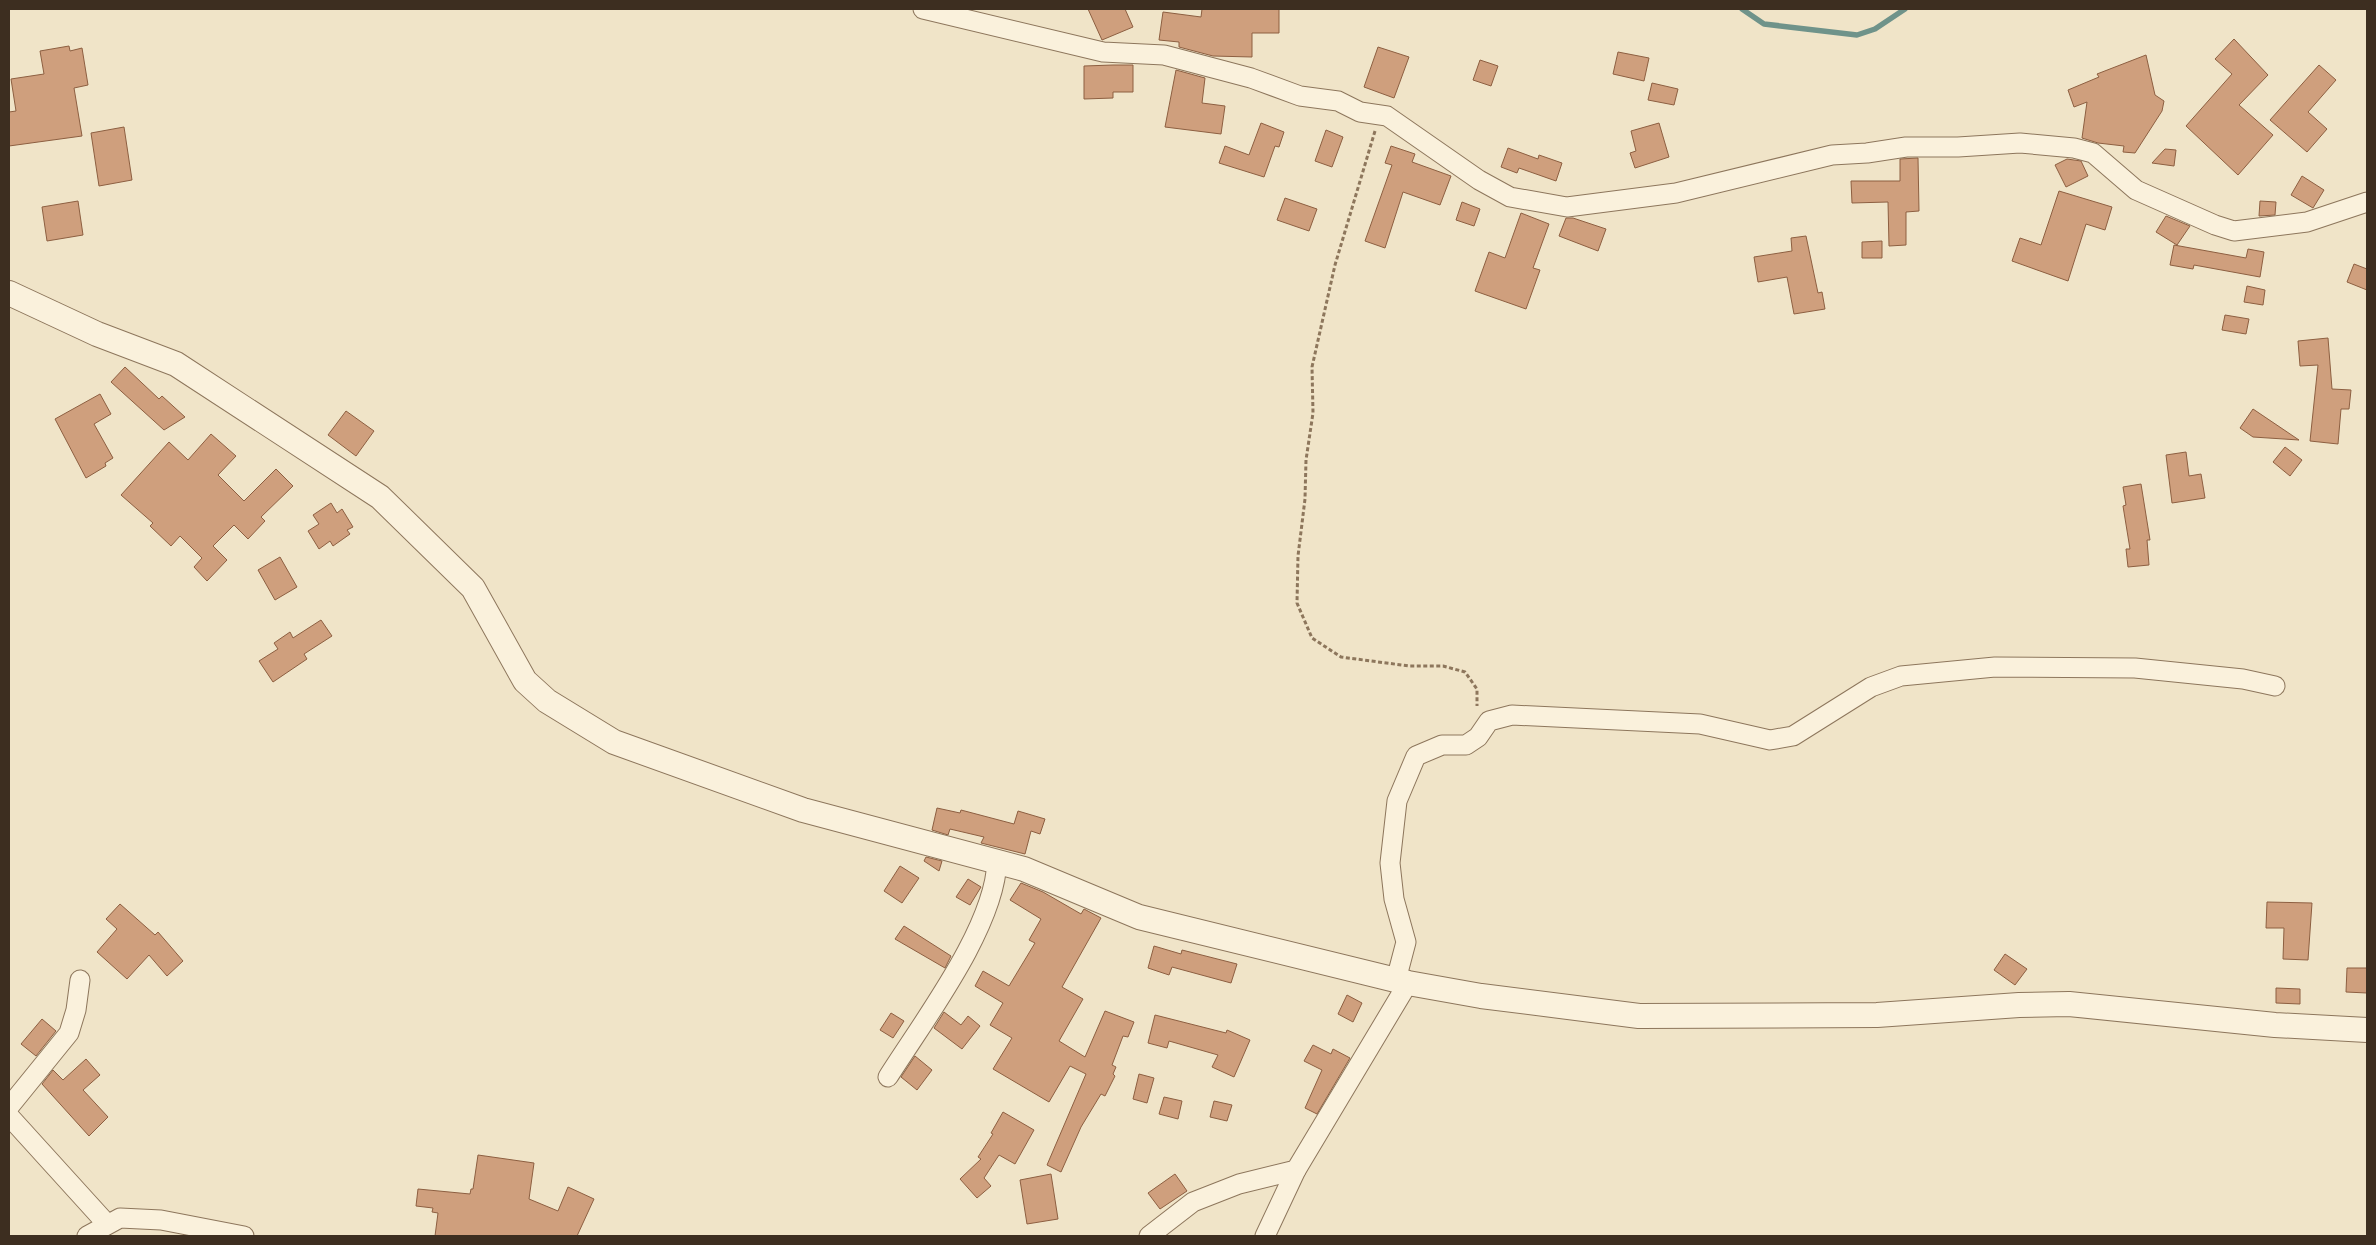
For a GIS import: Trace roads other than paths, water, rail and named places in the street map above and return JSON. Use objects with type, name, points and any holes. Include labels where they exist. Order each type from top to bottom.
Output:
[{"type":"street","points":[[923,9],[1103,52],[1164,55],[1251,78],[1300,96],[1338,102],[1360,112],[1387,116],[1479,180],[1510,197],[1568,207],[1676,193],[1832,155],[1867,153],[1906,147],[1958,148],[2020,143],[2074,148],[2093,153],[2136,190],[2215,226],[2234,231],[2307,222],[2367,202]]},
{"type":"street","points":[[9,293],[97,334],[176,364],[380,497],[473,588],[525,681],[547,701],[614,742],[803,810],[1024,869],[1139,917],[1402,982],[1481,996],[1639,1016],[1877,1015],[2019,1005],[2069,1004],[2275,1025],[2367,1030]]},
{"type":"street","points":[[1265,1236],[1296,1170],[1402,982],[1406,942],[1394,899],[1390,863],[1397,801],[1416,756],[1442,745],[1466,745],[1478,737],[1489,720],[1512,716],[1700,724],[1770,740],[1793,736],[1871,687],[1901,676],[1995,667],[2135,668],[2243,679],[2275,686]]},
{"type":"street","points":[[888,1077],[942,992],[978,930],[993,894],[997,861]]},
{"type":"street","points":[[9,1108],[69,1033],[76,1010],[80,980]]},
{"type":"street","points":[[9,1116],[106,1224]]},
{"type":"street","points":[[1149,1236],[1193,1202],[1239,1184],[1296,1170]]},
{"type":"street","points":[[87,1236],[120,1218],[160,1220],[244,1236]]},
{"type":"waterway","points":[[1742,9],[1764,24],[1857,35],[1875,29],[1905,9]]}]
